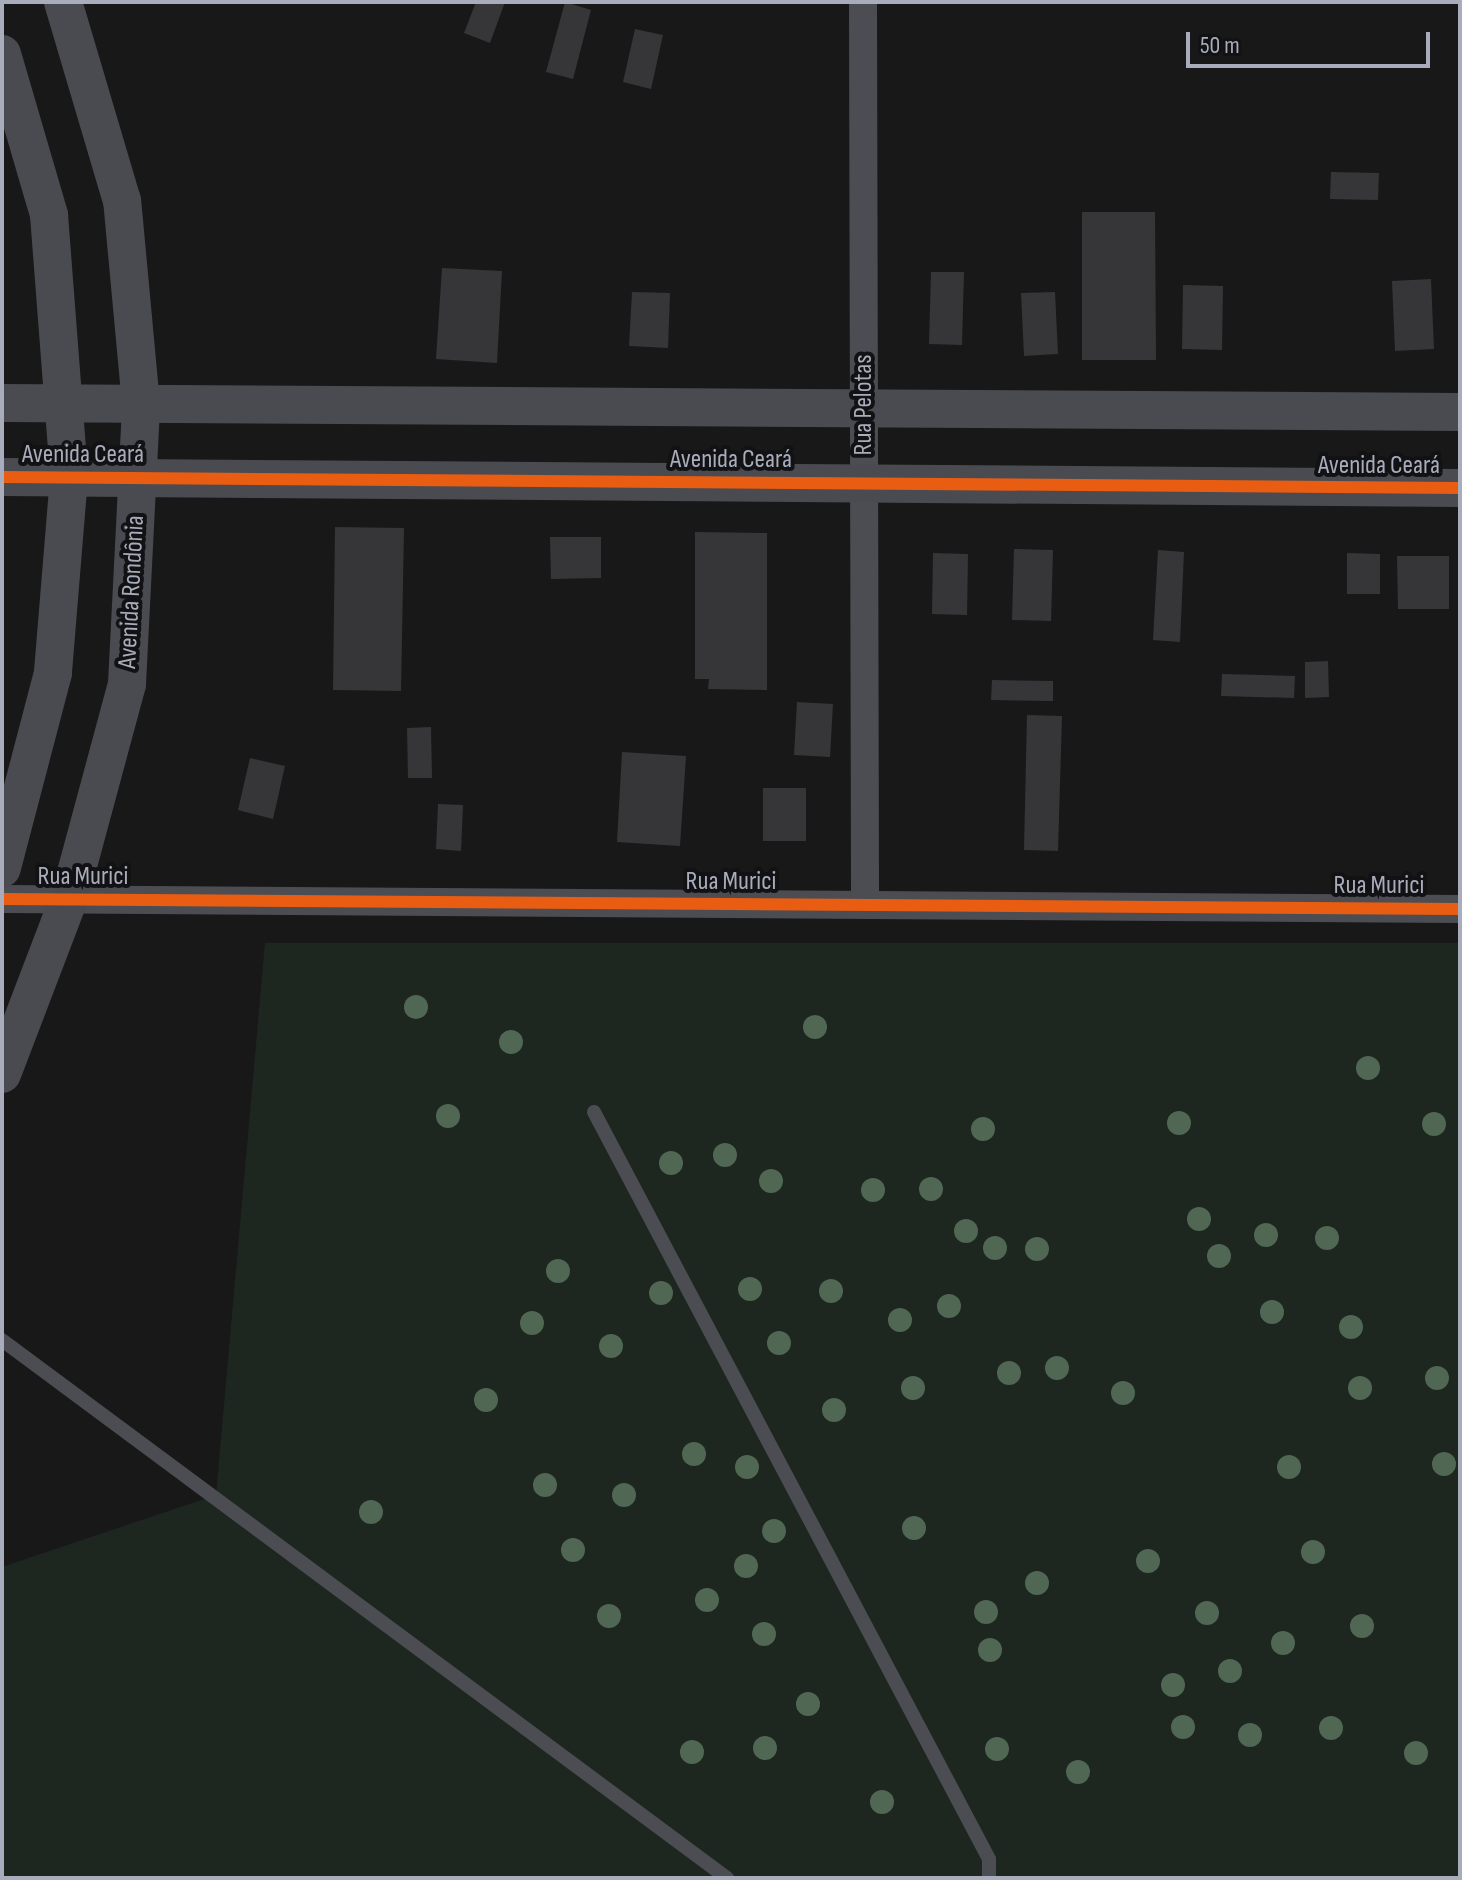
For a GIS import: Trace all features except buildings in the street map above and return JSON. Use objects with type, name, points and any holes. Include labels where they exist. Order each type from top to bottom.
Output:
[{"type":"street","name":"Avenida Rondônia","points":[[2,1074],[69,899],[127,684],[141,404],[122,201],[63,2]]},
{"type":"street","name":"Rua Pelotas","points":[[863,2],[865,905]]},
{"type":"street","points":[[2,54],[49,215],[66,403],[69,477],[53,673],[2,868]]},
{"type":"street","name":"Avenida Ceará","points":[[2,403],[1460,412]]},
{"type":"street","name":"Avenida Ceará","points":[[2,477],[1460,488]]},
{"type":"street","name":"Rua Murici","points":[[2,899],[1460,909]]},
{"type":"lane","points":[[594,1112],[989,1859],[989,1878]]},
{"type":"lane","points":[[2,1340],[727,1878]]},
{"type":"shaded area","points":[[265,943],[1460,943],[1460,1878],[2,1878],[2,1567],[216,1495]]},
{"type":"cycle path","points":[[2,477],[1460,488]]},
{"type":"cycle path","points":[[2,899],[1460,909]]}]
